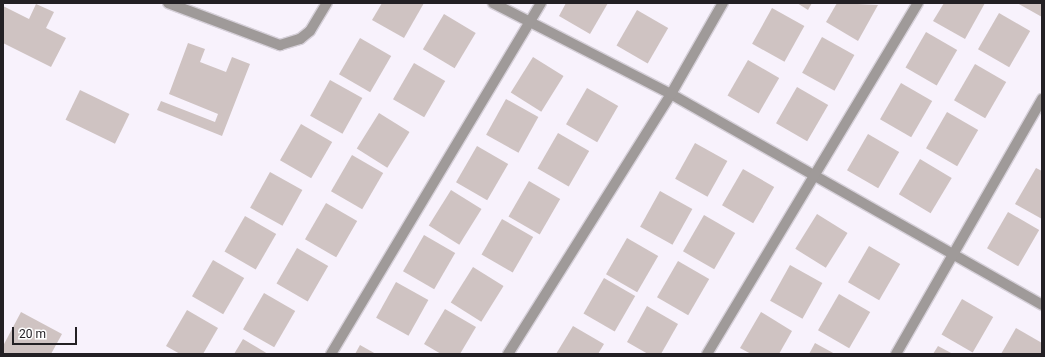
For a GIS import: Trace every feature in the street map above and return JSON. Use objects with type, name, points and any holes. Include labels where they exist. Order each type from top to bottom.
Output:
[{"type":"street","points":[[168,3],[280,45],[300,39],[310,31],[328,3]]},
{"type":"street","points":[[493,3],[671,94],[1042,305]]},
{"type":"street","points":[[331,354],[541,3]]},
{"type":"street","points":[[508,354],[671,94],[723,3]]},
{"type":"street","points":[[707,354],[812,175],[918,3]]},
{"type":"street","points":[[896,354],[1042,99]]},
{"type":"building","points":[[382,3],[424,3],[404,38],[372,20]]},
{"type":"building","points":[[566,3],[608,3],[590,34],[559,16]]},
{"type":"building","points":[[797,3],[812,3],[808,10]]},
{"type":"building","points":[[837,3],[878,5],[858,41],[826,22]]},
{"type":"building","points":[[944,3],[985,3],[965,39],[933,21]]},
{"type":"building","points":[[1017,3],[1042,3],[1042,17]]},
{"type":"building","points":[[36,4],[54,12],[46,28],[66,38],[51,67],[3,43],[3,6],[29,19]]},
{"type":"building","points":[[772,8],[804,26],[784,62],[752,44]]},
{"type":"building","points":[[637,10],[668,28],[648,64],[616,46]]},
{"type":"building","points":[[999,13],[1030,31],[1009,67],[978,49]]},
{"type":"building","points":[[444,14],[476,33],[455,68],[423,49]]},
{"type":"building","points":[[926,32],[957,50],[937,86],[906,68]]},
{"type":"building","points":[[822,37],[854,55],[834,91],[802,73]]},
{"type":"building","points":[[360,38],[391,56],[370,92],[339,74]]},
{"type":"building","points":[[188,43],[205,49],[200,62],[226,72],[232,57],[250,64],[222,136],[157,110],[161,101],[215,122],[218,114],[169,94]]},
{"type":"building","points":[[533,57],[564,76],[541,112],[511,93]]},
{"type":"building","points":[[748,60],[779,78],[759,114],[728,96]]},
{"type":"building","points":[[414,63],[445,81],[424,117],[393,99]]},
{"type":"building","points":[[975,64],[1006,82],[985,118],[954,100]]},
{"type":"building","points":[[330,80],[362,98],[342,134],[310,116]]},
{"type":"building","points":[[901,83],[932,101],[911,137],[880,119]]},
{"type":"building","points":[[797,87],[828,105],[807,141],[776,123]]},
{"type":"building","points":[[587,88],[618,106],[597,142],[566,124]]},
{"type":"building","points":[[80,90],[129,114],[115,144],[66,120]]},
{"type":"building","points":[[506,99],[538,117],[518,153],[486,135]]},
{"type":"building","points":[[947,112],[978,130],[957,166],[926,148]]},
{"type":"building","points":[[379,113],[410,132],[387,168],[357,149]]},
{"type":"building","points":[[301,124],[332,142],[311,178],[280,160]]},
{"type":"building","points":[[558,133],[589,151],[569,187],[538,169]]},
{"type":"building","points":[[868,134],[899,152],[878,188],[847,170]]},
{"type":"building","points":[[695,143],[727,161],[707,197],[675,179]]},
{"type":"building","points":[[477,146],[508,164],[487,200],[456,182]]},
{"type":"building","points":[[352,155],[383,173],[362,209],[331,191]]},
{"type":"building","points":[[920,159],[952,178],[931,213],[899,194]]},
{"type":"building","points":[[1036,168],[1042,171],[1042,219],[1015,204]]},
{"type":"building","points":[[743,169],[774,187],[753,223],[722,205]]},
{"type":"building","points":[[270,172],[302,190],[282,226],[250,208]]},
{"type":"building","points":[[529,181],[560,199],[540,235],[508,217]]},
{"type":"building","points":[[451,190],[482,209],[459,245],[429,226]]},
{"type":"building","points":[[660,191],[692,209],[672,245],[640,227]]},
{"type":"building","points":[[326,203],[357,221],[336,257],[305,239]]},
{"type":"building","points":[[1008,212],[1039,230],[1018,266],[987,248]]},
{"type":"building","points":[[817,214],[848,233],[826,268],[795,249]]},
{"type":"building","points":[[704,215],[735,233],[714,269],[683,251]]},
{"type":"building","points":[[245,216],[276,234],[256,270],[225,252]]},
{"type":"building","points":[[502,219],[533,237],[513,273],[482,255]]},
{"type":"building","points":[[424,235],[455,253],[434,289],[403,271]]},
{"type":"building","points":[[627,238],[658,256],[637,292],[606,274]]},
{"type":"building","points":[[869,246],[900,264],[879,300],[848,282]]},
{"type":"building","points":[[297,248],[328,266],[308,302],[276,284]]},
{"type":"building","points":[[213,260],[244,278],[223,314],[192,296]]},
{"type":"building","points":[[678,261],[709,279],[688,315],[657,297]]},
{"type":"building","points":[[790,265],[822,283],[802,319],[770,301]]},
{"type":"building","points":[[473,267],[504,286],[481,322],[451,303]]},
{"type":"building","points":[[604,278],[635,296],[615,332],[584,314]]},
{"type":"building","points":[[396,282],[428,300],[408,336],[376,318]]},
{"type":"building","points":[[264,293],[295,311],[274,347],[243,329]]},
{"type":"building","points":[[839,294],[870,312],[849,348],[818,330]]},
{"type":"building","points":[[962,299],[993,317],[973,353],[942,335]]},
{"type":"building","points":[[647,306],[678,324],[661,354],[648,354],[627,342]]},
{"type":"building","points":[[445,309],[476,327],[460,354],[441,354],[424,344]]},
{"type":"building","points":[[187,310],[218,328],[203,354],[180,354],[166,346]]},
{"type":"building","points":[[21,312],[62,334],[51,354],[3,354],[3,346]]},
{"type":"building","points":[[761,312],[792,331],[779,354],[751,354],[740,348]]},
{"type":"building","points":[[573,326],[604,344],[598,354],[556,354]]},
{"type":"building","points":[[1016,328],[1042,343],[1042,354],[1001,354]]},
{"type":"building","points":[[243,339],[268,354],[234,354]]},
{"type":"building","points":[[815,343],[835,354],[809,354]]},
{"type":"building","points":[[360,345],[376,354],[355,354]]},
{"type":"building","points":[[938,346],[953,354],[933,354]]}]
